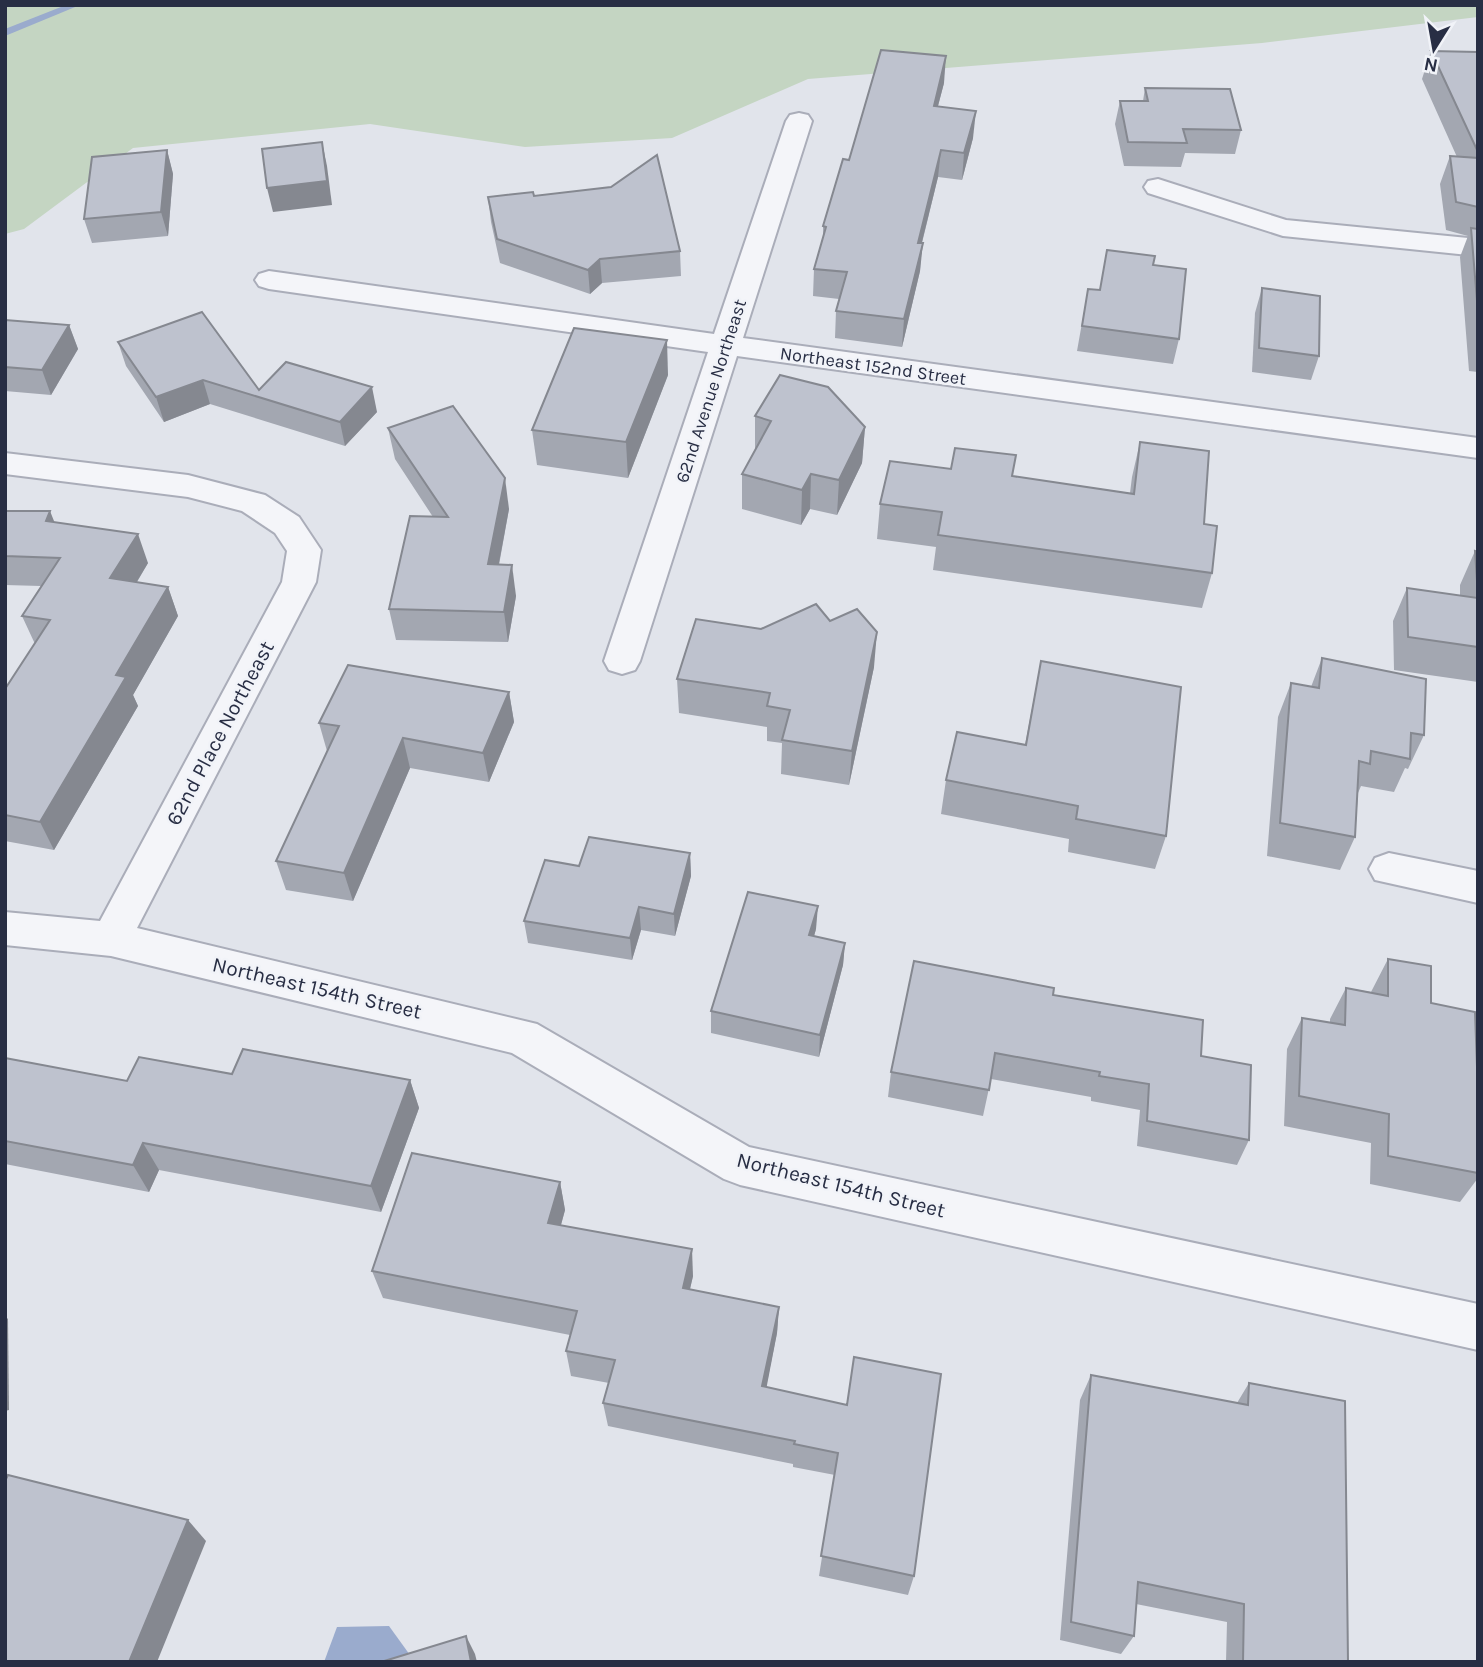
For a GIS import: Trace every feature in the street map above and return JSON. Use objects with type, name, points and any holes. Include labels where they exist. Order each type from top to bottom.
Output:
[{"type":"street","name":"62nd Avenue Northeast","points":[[622,661],[799,121]]},
{"type":"street","points":[[1158,187],[1283,228],[1478,248]]},
{"type":"street","name":"Northeast 152nd Street","points":[[270,279],[726,345],[1478,448]]},
{"type":"street","name":"62nd Place Northeast","points":[[5,463],[188,486],[253,503],[287,525],[304,550],[299,582],[111,939]]},
{"type":"street","points":[[1388,869],[1478,887]]},
{"type":"street","name":"Northeast 154th Street","points":[[5,928],[111,939],[522,1037],[740,1165],[1478,1327]]},
{"type":"green space","points":[[5,5],[1478,5],[1478,17],[1262,43],[808,79],[672,138],[525,147],[370,124],[133,148],[24,229],[5,234]]},
{"type":"water","points":[[389,1626],[415,1662],[324,1662],[337,1627]]},
{"type":"building","points":[[881,50],[946,56],[934,106],[976,111],[964,153],[941,150],[918,243],[923,243],[904,319],[836,311],[847,272],[814,269],[826,227],[823,226],[843,159],[849,160]]},
{"type":"building","points":[[1431,51],[1478,52],[1478,152]]},
{"type":"building","points":[[1145,88],[1230,89],[1241,130],[1183,129],[1187,143],[1128,142],[1120,101],[1148,101]]},
{"type":"building","points":[[322,142],[327,181],[267,188],[262,149]]},
{"type":"building","points":[[167,150],[161,212],[84,219],[92,157]]},
{"type":"building","points":[[657,155],[680,251],[600,259],[588,270],[497,239],[488,197],[533,192],[534,196],[611,187]]},
{"type":"building","points":[[1450,156],[1478,158],[1478,207],[1456,202]]},
{"type":"building","points":[[1471,228],[1478,229],[1478,313]]},
{"type":"building","points":[[1107,250],[1155,256],[1153,265],[1186,269],[1179,339],[1082,326],[1088,289],[1100,290]]},
{"type":"building","points":[[1262,288],[1320,296],[1319,356],[1259,348]]},
{"type":"building","points":[[202,312],[259,390],[286,362],[372,387],[340,422],[203,380],[156,397],[118,342]]},
{"type":"building","points":[[5,320],[69,325],[42,370],[5,367]]},
{"type":"building","points":[[574,328],[667,340],[626,442],[532,430]]},
{"type":"building","points":[[780,375],[828,387],[865,427],[839,480],[811,474],[802,490],[742,474],[771,421],[755,416]]},
{"type":"building","points":[[453,406],[505,478],[488,564],[512,565],[504,612],[389,609],[410,516],[448,517],[388,428]]},
{"type":"building","points":[[1140,442],[1209,451],[1204,524],[1217,526],[1212,573],[938,535],[942,512],[880,504],[890,461],[951,469],[955,448],[1016,455],[1012,476],[1134,494]]},
{"type":"building","points":[[5,511],[50,511],[46,521],[138,534],[110,578],[168,587],[116,675],[126,677],[40,822],[5,815],[5,689],[50,620],[22,616],[60,558],[5,556]]},
{"type":"building","points":[[1475,551],[1478,552],[1478,596]]},
{"type":"building","points":[[1407,588],[1478,598],[1478,647],[1408,637]]},
{"type":"building","points":[[816,604],[830,621],[857,609],[877,632],[852,751],[782,740],[790,710],[767,706],[770,693],[677,679],[696,619],[761,629]]},
{"type":"building","points":[[1322,658],[1426,679],[1424,735],[1411,733],[1410,759],[1371,751],[1370,764],[1359,761],[1355,837],[1280,823],[1291,683],[1319,688]]},
{"type":"building","points":[[1041,661],[1181,687],[1166,836],[1076,819],[1078,806],[946,780],[957,732],[1026,745]]},
{"type":"building","points":[[348,665],[509,692],[483,753],[403,738],[344,873],[276,861],[339,726],[319,723]]},
{"type":"building","points":[[589,837],[690,853],[674,914],[639,907],[630,938],[524,921],[545,860],[579,866]]},
{"type":"building","points":[[748,892],[818,906],[809,935],[845,943],[820,1035],[711,1011]]},
{"type":"building","points":[[1388,959],[1431,966],[1431,1003],[1475,1012],[1478,1173],[1388,1156],[1389,1114],[1299,1096],[1302,1018],[1345,1025],[1346,988],[1388,996]]},
{"type":"building","points":[[914,961],[1054,988],[1053,995],[1203,1020],[1201,1056],[1251,1065],[1249,1140],[1147,1121],[1149,1084],[1099,1076],[1100,1072],[995,1053],[989,1090],[891,1072]]},
{"type":"building","points":[[243,1049],[410,1080],[371,1186],[143,1143],[133,1165],[5,1141],[5,1058],[127,1081],[139,1057],[232,1074]]},
{"type":"building","points":[[412,1153],[560,1182],[548,1223],[692,1249],[683,1288],[779,1307],[762,1386],[847,1405],[854,1357],[941,1374],[914,1576],[821,1556],[838,1453],[794,1444],[795,1441],[603,1403],[615,1360],[566,1351],[577,1311],[372,1271]]},
{"type":"building","points":[[1091,1375],[1248,1405],[1249,1383],[1345,1401],[1348,1662],[1243,1662],[1244,1604],[1138,1582],[1134,1636],[1071,1622]]},
{"type":"building","points":[[8,1475],[188,1520],[129,1662],[5,1662],[5,1481]]},
{"type":"building","points":[[466,1636],[471,1662],[381,1662]]},
{"type":"waterway","points":[[5,33],[75,5]]}]
